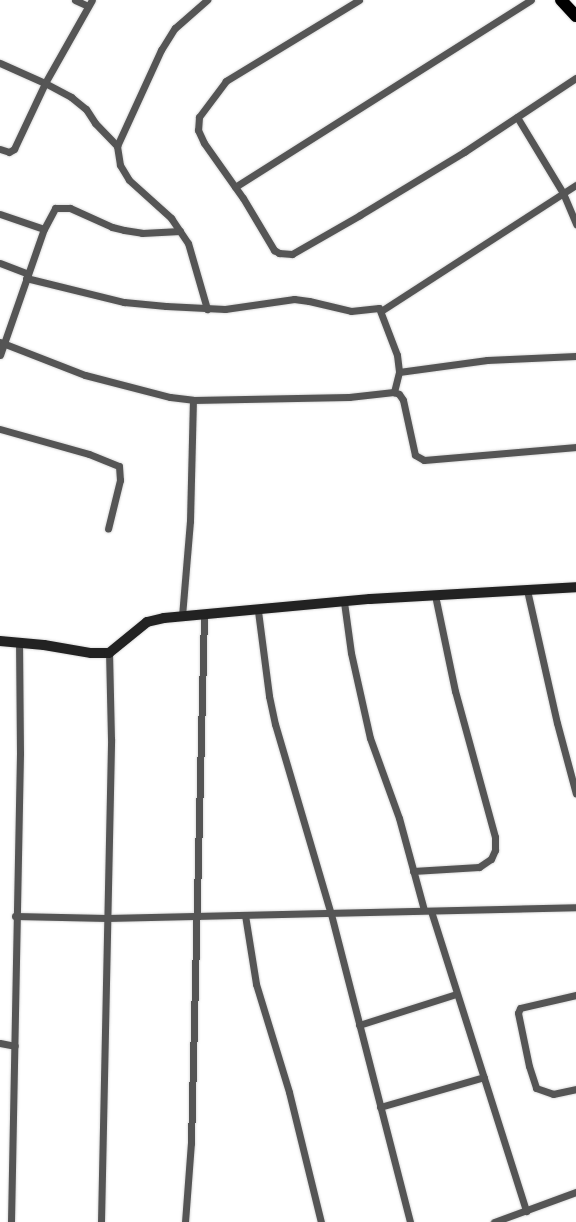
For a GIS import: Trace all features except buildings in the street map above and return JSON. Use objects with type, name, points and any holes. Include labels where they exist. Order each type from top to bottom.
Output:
[{"type":"highway","points":[[561,0],[576,16]]},
{"type":"street","points":[[0,150],[9,152],[14,149],[45,83],[90,3],[75,0]]},
{"type":"street","points":[[117,146],[161,50],[175,28],[207,0]]},
{"type":"street","points":[[359,0],[226,82],[202,109],[198,120],[198,130],[204,143],[235,187],[274,250],[285,255],[292,254],[456,157],[576,78]]},
{"type":"street","points":[[235,187],[531,0]]},
{"type":"street","points":[[0,63],[45,83],[80,102],[117,146],[120,165],[129,180],[171,218],[180,232],[191,251],[207,309]]},
{"type":"street","points":[[517,117],[563,193],[576,224]]},
{"type":"street","points":[[381,310],[576,184]]},
{"type":"street","points":[[0,355],[2,343],[44,229],[51,212],[55,208],[63,207],[112,227],[142,233],[180,232]]},
{"type":"street","points":[[0,214],[44,229]]},
{"type":"street","points":[[161,231],[171,218]]},
{"type":"street","points":[[0,263],[27,276],[124,302],[225,309],[294,299],[309,300],[351,311],[374,307],[381,310],[396,355],[399,372],[394,392]]},
{"type":"street","points":[[2,343],[110,383],[193,400],[349,397],[394,392],[399,394],[403,400],[415,455],[424,460],[576,447]]},
{"type":"street","points":[[399,372],[487,360],[576,356]]},
{"type":"street","points":[[182,616],[190,521],[193,400]]},
{"type":"street","points":[[0,428],[89,454],[119,466],[120,480],[108,529]]},
{"type":"street","points":[[0,641],[109,653],[147,622],[182,616],[435,595],[576,587]]},
{"type":"street","points":[[527,590],[557,724],[576,791]]},
{"type":"street","points":[[413,871],[479,867],[487,863],[494,850],[495,837],[455,692],[435,595]]},
{"type":"street","points":[[344,602],[351,653],[370,738],[399,818],[413,871],[484,1077],[526,1211]]},
{"type":"street","points":[[258,611],[269,696],[275,724],[331,914],[410,1222]]},
{"type":"street","points":[[185,1222],[191,1134],[204,615]]},
{"type":"street","points":[[11,1222],[15,1046],[15,916],[20,753],[19,643]]},
{"type":"street","points":[[101,1222],[111,739],[109,653]]},
{"type":"street","points":[[15,916],[107,918],[576,907]]},
{"type":"street","points":[[245,915],[256,984],[289,1092],[321,1222]]},
{"type":"street","points":[[359,1025],[456,994]]},
{"type":"street","points":[[576,996],[520,1008],[518,1020],[523,1030],[529,1066],[536,1088],[553,1094],[576,1089]]},
{"type":"street","points":[[0,1043],[15,1046]]},
{"type":"street","points":[[380,1107],[484,1077]]},
{"type":"street","points":[[494,1222],[576,1192]]}]
